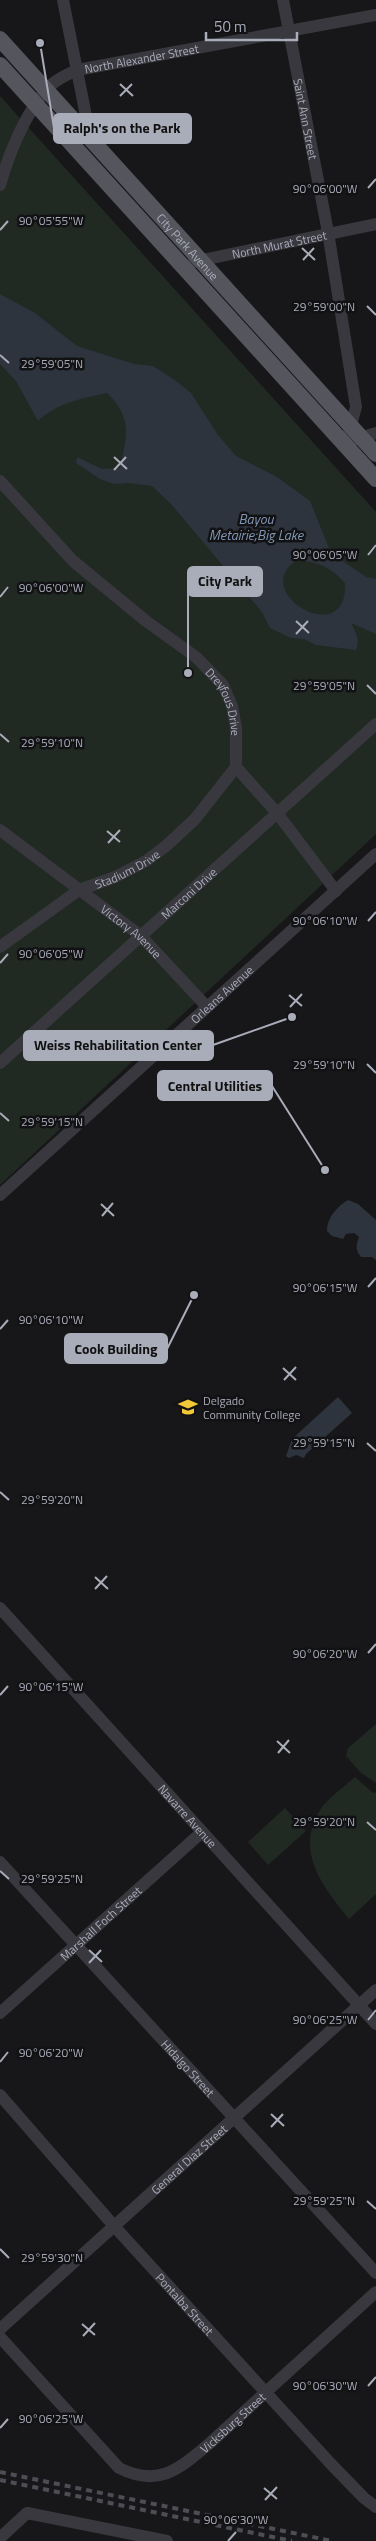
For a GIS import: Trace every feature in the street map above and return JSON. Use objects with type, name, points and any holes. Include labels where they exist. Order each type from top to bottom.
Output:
[{"type":"main road","name":"City Park Avenue","points":[[0,38],[45,90],[200,259],[363,432],[376,454]]},
{"type":"main road","name":"City Park Avenue","points":[[0,65],[376,479]]},
{"type":"street","points":[[63,0],[92,141]]},
{"type":"street","name":"Saint Ann Street","points":[[283,0],[328,232],[356,406],[363,432],[344,444]]},
{"type":"street","name":"North Alexander Street","points":[[0,185],[6,167],[45,90],[77,70],[376,15]]},
{"type":"street","name":"North Murat Street","points":[[182,267],[200,259],[328,232],[376,224]]},
{"type":"street","name":"Dreyfous Drive","points":[[0,481],[73,561],[146,621],[196,657],[223,685],[232,706],[236,728],[236,767]]},
{"type":"street","name":"Marconi Drive","points":[[0,1063],[376,724]]},
{"type":"street","points":[[236,767],[277,813],[336,891]]},
{"type":"street","name":"Stadium Drive","points":[[0,947],[79,890],[115,877],[146,861],[166,846],[195,819],[236,767]]},
{"type":"street","name":"Victory Avenue","points":[[0,830],[141,936],[207,1007]]},
{"type":"street","name":"Orleans Avenue","points":[[0,1195],[376,854]]},
{"type":"street","name":"Navarre Avenue","points":[[0,1608],[376,2024]]},
{"type":"street","name":"Marshall Foch Street","points":[[0,2013],[202,1832]]},
{"type":"street","name":"Hidalgo Street","points":[[0,1862],[376,2273]]},
{"type":"street","name":"General Diaz Street","points":[[0,2329],[376,1990]]},
{"type":"street","name":"Pontalba Street","points":[[0,2095],[114,2226],[331,2464],[364,2498],[376,2507]]},
{"type":"street","name":"Vicksburg Street","points":[[0,2337],[119,2468],[142,2477],[157,2477],[169,2472],[195,2455],[376,2292]]},
{"type":"street","points":[[0,2538],[27,2513],[167,2541]]},
{"type":"shaded area","points":[[0,96],[376,512],[376,834],[0,1185]]},
{"type":"shaded area","points":[[376,1724],[376,1783],[361,1773],[346,1756],[348,1748]]},
{"type":"shaded area","points":[[355,1777],[373,1793],[376,1792],[376,1894],[349,1919],[322,1882],[311,1856],[310,1842],[312,1827],[322,1807]]},
{"type":"shaded area","points":[[285,1808],[306,1831],[268,1865],[248,1842]]},
{"type":"water","name":"Bayou Metairie;Big Lake","points":[[0,294],[35,313],[77,346],[134,364],[153,366],[176,381],[191,393],[218,435],[236,456],[277,477],[310,501],[331,553],[366,577],[376,579],[376,634],[351,623],[356,633],[356,650],[316,645],[304,639],[291,638],[270,628],[262,612],[171,504],[152,486],[128,483],[114,484],[100,479],[76,463],[77,457],[102,469],[120,468],[125,446],[126,428],[121,411],[107,393],[62,405],[38,421],[16,381],[0,364]],"holes":[[[297,560],[329,569],[345,583],[342,603],[332,613],[318,614],[304,609],[291,600],[284,587],[285,573]]]},
{"type":"water","points":[[348,1200],[358,1204],[376,1220],[376,1260],[372,1257],[361,1257],[357,1247],[359,1237],[354,1233],[346,1234],[343,1239],[332,1236],[327,1231],[327,1226],[333,1213]]},
{"type":"water","points":[[338,1397],[352,1413],[306,1454],[304,1458],[296,1455],[289,1458],[286,1456],[292,1439]]},
{"type":"railway","points":[[0,2472],[332,2541]]},
{"type":"railway","points":[[0,2480],[292,2541]]},
{"type":"place","name":"Ralph's on the Park","points":[[40,43]]},
{"type":"place","name":"City Park","points":[[188,673]]},
{"type":"place","name":"Weiss Rehabilitation Center","points":[[292,1017]]},
{"type":"place","name":"Central Utilities","points":[[325,1170]]},
{"type":"place","name":"Cook Building","points":[[194,1295]]},
{"type":"place","name":"Delgado Community College","points":[[188,1407]]}]
